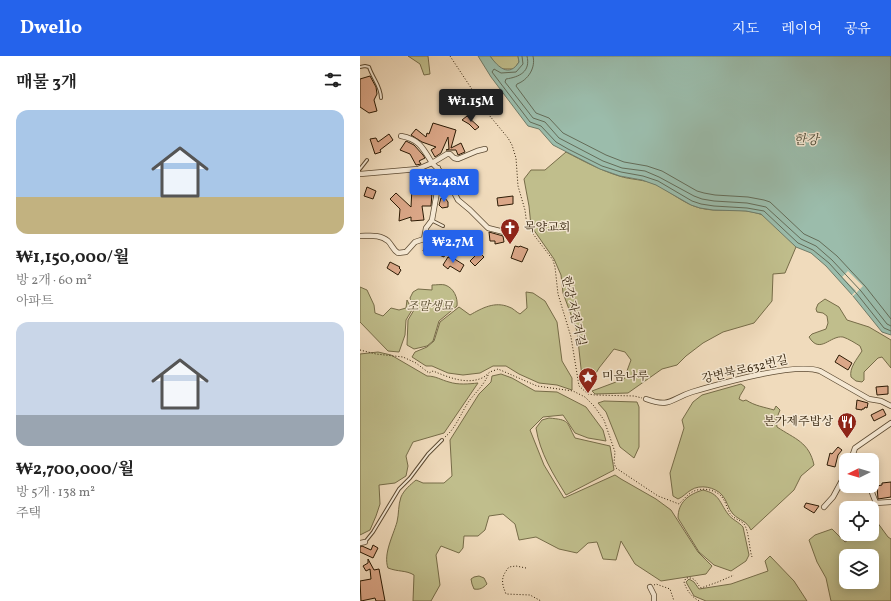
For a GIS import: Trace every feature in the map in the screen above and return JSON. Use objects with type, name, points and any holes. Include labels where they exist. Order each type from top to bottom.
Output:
[{"type":"street","points":[[401,136],[410,137],[418,142],[432,163],[446,177],[458,200],[488,228],[508,233]]},
{"type":"street","points":[[360,174],[418,169],[447,154],[450,154],[454,158],[458,159],[485,149]]},
{"type":"street","points":[[424,239],[426,228],[432,220],[437,192],[438,168]]},
{"type":"street","points":[[360,236],[375,236],[383,238],[389,242],[398,254],[406,252],[415,242],[424,239],[448,247],[451,255]]},
{"type":"street","name":"강변북로632번길","points":[[646,399],[666,404],[688,394],[736,380],[804,368],[820,371],[869,399],[881,401],[891,406]]},
{"type":"street","points":[[853,453],[855,448],[891,423]]},
{"type":"street","points":[[824,507],[833,497],[839,485]]},
{"type":"street","points":[[872,493],[876,503],[891,502]]},
{"type":"street","points":[[650,587],[654,595],[654,601]]},
{"type":"lane","points":[[360,67],[369,67],[374,80],[380,86],[381,98]]},
{"type":"lane","points":[[360,169],[367,160]]},
{"type":"lane","points":[[432,220],[443,226]]},
{"type":"lane","points":[[363,542],[373,532],[399,489],[410,478],[428,454],[442,440]]},
{"type":"path","name":"한강 자전거길","points":[[450,56],[484,109],[508,138],[513,149],[516,158],[518,186],[525,210],[527,226],[553,260],[558,294],[571,337],[578,382],[583,390],[588,394]]},
{"type":"path","points":[[360,350],[376,354],[403,357],[416,363],[429,372],[434,371],[451,379],[477,380],[484,377],[489,372],[498,369],[537,386],[573,391],[585,397],[594,406],[604,420],[615,452],[614,463],[616,468],[658,496],[679,504],[693,492],[703,488],[713,491],[721,496],[731,515],[745,526],[748,532],[748,542],[752,557]]},
{"type":"path","points":[[442,440],[448,435],[463,413],[470,399],[484,383],[489,372]]},
{"type":"path","points":[[585,397],[588,394],[634,396],[646,399]]},
{"type":"path","points":[[526,568],[516,566],[509,567],[501,581],[506,594],[530,595],[541,601]]},
{"type":"path","points":[[699,601],[691,595],[686,588],[684,582],[686,578],[695,580],[700,588],[734,575]]},
{"type":"path","points":[[650,587],[656,584],[670,588],[674,601]]},
{"type":"green space","points":[[408,56],[428,56],[430,74],[424,75],[420,64]]},
{"type":"green space","points":[[490,56],[518,56],[519,62],[514,69],[502,69],[496,65]]},
{"type":"green space","points":[[566,152],[612,174],[657,185],[694,206],[715,210],[753,212],[760,214],[773,223],[796,247],[785,273],[773,274],[772,301],[754,323],[723,332],[703,343],[677,365],[662,369],[628,393],[595,394],[592,391],[624,379],[631,360],[625,352],[614,349],[599,368],[587,389],[583,387],[577,331],[563,293],[561,275],[554,259],[531,226],[524,179],[531,170],[545,170]]},
{"type":"green space","name":"조말생묘","points":[[432,285],[444,285],[451,288],[457,300],[457,306],[439,321],[433,341],[427,346],[414,349],[407,345],[408,320],[414,310],[410,298],[413,292],[418,289],[432,290]]},
{"type":"green space","points":[[360,287],[367,290],[374,305],[375,313],[383,316],[391,308],[399,310],[406,308],[407,300],[412,310],[406,320],[405,335],[399,352],[388,351],[360,322]]},
{"type":"green space","points":[[526,292],[533,293],[545,301],[557,322],[562,361],[572,378],[572,390],[557,385],[539,383],[506,366],[493,366],[480,373],[463,375],[448,373],[432,366],[426,366],[412,357],[415,352],[427,347],[434,341],[440,322],[459,307],[470,315],[489,306],[504,305],[520,314],[527,308]]},
{"type":"green space","points":[[825,299],[839,307],[847,320],[869,327],[891,340],[891,368],[882,357],[878,358],[864,372],[864,380],[862,382],[856,381],[851,377],[851,370],[862,351],[860,346],[843,337],[838,337],[821,344],[813,342],[809,337],[812,334],[826,329],[828,323],[827,316],[823,313],[817,312],[816,309],[818,304]]},
{"type":"green space","points":[[378,352],[391,355],[427,376],[456,384],[478,383],[444,433],[413,442],[406,456],[408,466],[406,476],[395,483],[379,485],[380,504],[376,516],[370,530],[360,535],[360,354]]},
{"type":"green space","points":[[501,374],[512,378],[535,391],[557,392],[586,407],[603,430],[606,441],[588,438],[575,433],[563,415],[543,417],[530,430],[544,465],[564,498],[615,475],[656,499],[671,510],[698,552],[712,566],[706,574],[661,581],[635,564],[621,541],[616,560],[603,559],[597,542],[588,543],[577,553],[559,549],[536,537],[519,540],[515,524],[503,514],[489,516],[485,530],[478,536],[464,536],[463,548],[459,553],[441,546],[436,555],[440,585],[431,601],[413,601],[414,575],[408,572],[388,568],[387,563],[389,545],[397,522],[401,497],[405,490],[416,480],[423,483],[444,483],[452,476],[450,440],[479,394],[491,382],[492,376]]},
{"type":"green space","points":[[741,384],[745,387],[739,399],[774,410],[776,406],[780,410],[776,420],[777,427],[805,446],[812,457],[814,465],[801,476],[794,490],[751,530],[745,522],[733,514],[724,497],[719,492],[711,488],[695,488],[678,499],[673,496],[670,473],[684,428],[682,420],[693,402],[702,395]]},
{"type":"green space","points":[[604,401],[637,402],[639,407],[639,447],[634,458],[620,447],[606,412],[598,403]]},
{"type":"green space","points":[[549,418],[566,422],[575,438],[610,446],[614,470],[566,495],[548,463],[536,428],[542,420]]},
{"type":"green space","points":[[703,490],[716,496],[729,516],[743,527],[749,555],[746,561],[731,571],[714,565],[699,552],[678,518],[678,512],[682,503],[689,496]]},
{"type":"green space","points":[[879,525],[891,539],[891,601],[831,601],[826,578],[817,562],[809,540],[815,535],[832,529],[839,536],[839,541],[879,541]]},
{"type":"green space","points":[[770,556],[794,581],[807,601],[706,601],[694,596],[686,582],[689,579],[694,582],[699,589],[731,584],[768,571],[765,561]]},
{"type":"green space","points":[[479,576],[484,578],[487,584],[484,587],[474,589],[471,579]]},
{"type":"water","name":"한강","points":[[478,56],[490,56],[496,64],[508,70],[515,67],[519,62],[518,56],[891,56],[891,335],[882,332],[826,266],[811,253],[796,247],[761,214],[746,211],[700,208],[691,205],[656,185],[642,180],[620,176],[600,169],[553,145],[539,129],[528,126],[491,77]]},
{"type":"pier","points":[[848,271],[863,286],[853,296],[852,295],[856,291],[842,277]]},
{"type":"building","points":[[370,76],[376,87],[377,94],[374,100],[377,111],[369,113],[360,107],[360,79]]},
{"type":"building","points":[[467,116],[479,127],[475,130],[462,120]]},
{"type":"building","points":[[433,123],[456,130],[451,148],[461,143],[465,152],[458,155],[456,150],[446,150],[449,149],[448,137],[441,153],[435,157],[431,150],[436,147],[422,142],[411,135],[416,129],[426,137],[427,133],[429,134]]},
{"type":"building","points":[[389,134],[393,140],[380,150],[381,152],[375,154],[370,139],[376,138],[378,142]]},
{"type":"building","points":[[406,141],[414,145],[425,158],[419,161],[421,164],[416,165],[410,154],[400,150]]},
{"type":"building","points":[[423,171],[425,179],[423,180],[430,193],[432,193],[431,206],[422,206],[424,220],[411,221],[411,217],[399,221],[400,209],[390,199],[396,193],[411,207],[412,188],[418,189],[414,173]]},
{"type":"building","points":[[367,187],[376,191],[373,199],[364,196]]},
{"type":"building","points":[[513,196],[513,204],[498,206],[497,198]]},
{"type":"building","points":[[441,198],[445,198],[448,202],[448,207],[442,208],[439,205]]},
{"type":"building","points":[[442,231],[455,236],[454,239],[458,240],[455,247],[442,241],[442,238],[439,237]]},
{"type":"building","points":[[489,232],[503,236],[504,242],[495,244],[495,241],[490,241]]},
{"type":"building","points":[[425,245],[436,249],[437,247],[445,250],[446,252],[444,257],[432,252],[431,254],[423,251]]},
{"type":"building","points":[[515,246],[528,249],[522,262],[511,258]]},
{"type":"building","points":[[479,252],[484,257],[475,266],[470,261]]},
{"type":"building","points":[[448,257],[453,258],[464,265],[460,272],[450,266],[448,269],[443,265]]},
{"type":"building","points":[[390,262],[400,267],[399,268],[401,270],[398,275],[387,268]]},
{"type":"building","points":[[839,355],[852,363],[848,370],[835,362]]},
{"type":"building","points":[[888,386],[888,394],[877,395],[876,387]]},
{"type":"building","points":[[857,400],[868,403],[867,408],[865,407],[862,410],[856,409]]},
{"type":"building","points":[[883,409],[886,415],[874,421],[871,415]]},
{"type":"building","points":[[838,447],[842,450],[838,455],[835,467],[827,465],[830,453],[832,454]]},
{"type":"building","points":[[891,482],[891,497],[878,499],[879,486],[882,485],[882,483]]},
{"type":"building","points":[[806,503],[819,506],[814,513],[804,507]]},
{"type":"building","points":[[373,545],[378,548],[373,558],[360,552],[360,547],[362,546],[371,550]]},
{"type":"building","points":[[368,559],[374,570],[379,569],[385,601],[376,601],[375,598],[361,601],[360,581],[371,579],[370,569],[366,571],[363,566],[368,563]]},
{"type":"place","name":"목양교회","points":[[510,245]]},
{"type":"place","name":"미음나루","points":[[588,394]]},
{"type":"place","name":"본가제주밥상","points":[[847,439]]}]
